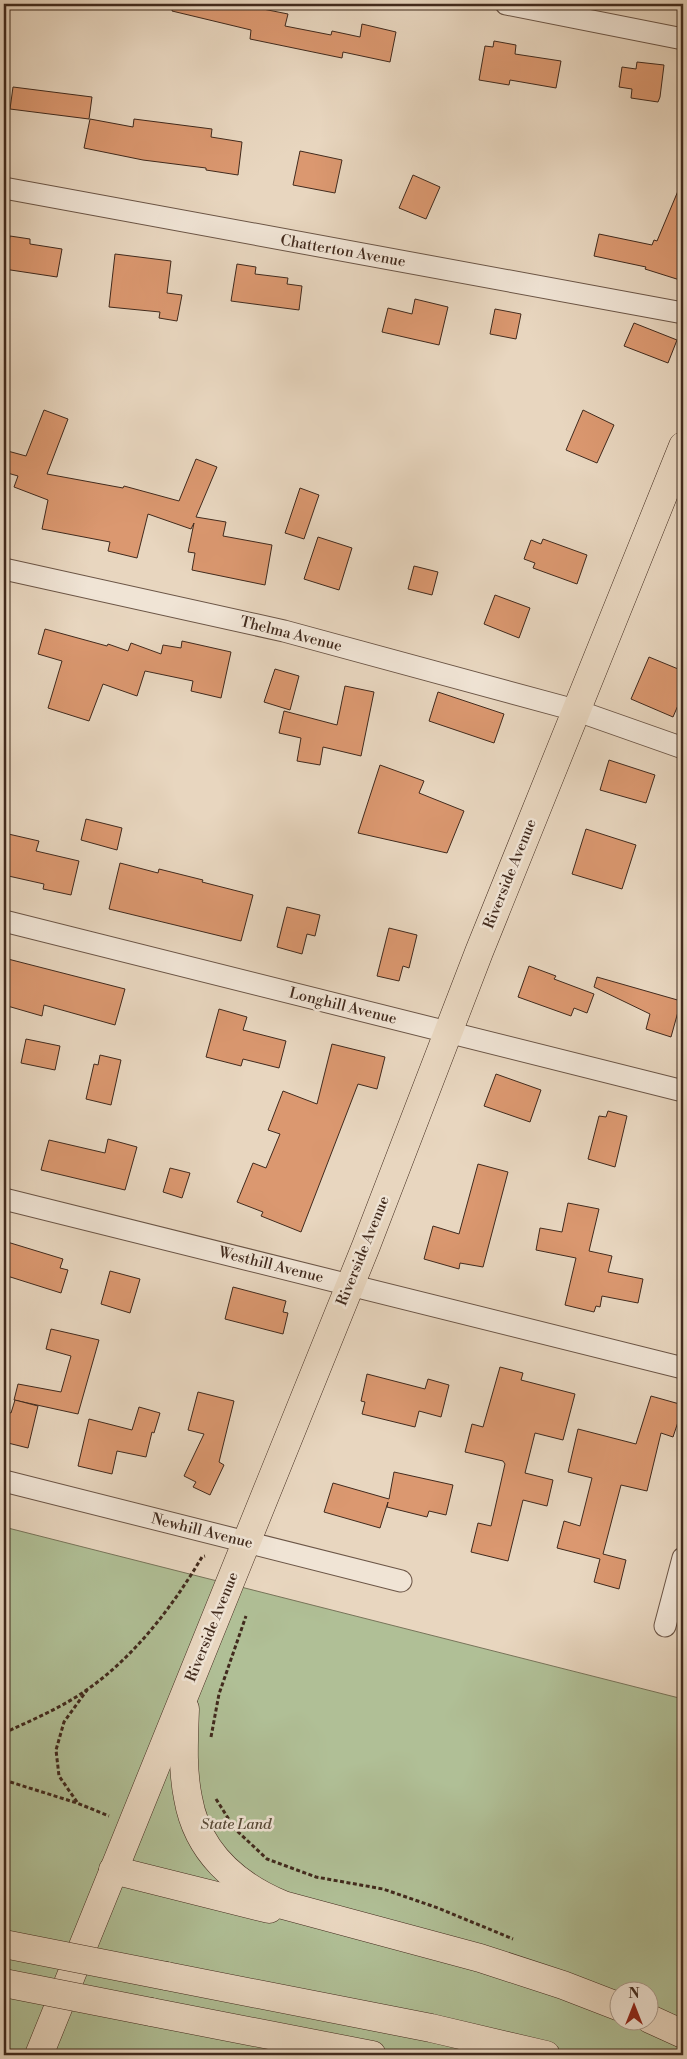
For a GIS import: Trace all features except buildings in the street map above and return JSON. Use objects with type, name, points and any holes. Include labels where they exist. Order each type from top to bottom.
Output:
[{"type":"main road","name":"Riverside Avenue","points":[[39,2055],[350,1285],[448,1032],[683,446]]},
{"type":"main road","points":[[185,1693],[184,1754],[188,1799],[196,1825],[208,1847],[228,1872],[253,1891],[283,1905],[354,1926]]},
{"type":"main road","points":[[113,1870],[254,1906],[354,1926],[438,1946],[546,1980],[610,2003]]},
{"type":"main road","points":[[4,1944],[431,2028],[538,2053]]},
{"type":"main road","points":[[4,1983],[372,2055]]},
{"type":"main road","points":[[660,2024],[683,2034]]},
{"type":"street","points":[[506,4],[683,39]]},
{"type":"street","name":"Chatterton Avenue","points":[[4,188],[683,313]]},
{"type":"street","name":"Thelma Avenue","points":[[4,569],[284,631],[576,710],[683,748]]},
{"type":"street","name":"Longhill Avenue","points":[[4,921],[683,1091]]},
{"type":"street","name":"Westhill Avenue","points":[[4,1199],[683,1368]]},
{"type":"street","name":"Newhill Avenue","points":[[4,1481],[401,1581]]},
{"type":"street","points":[[665,1626],[683,1558]]},
{"type":"path","points":[[77,1803],[59,1776],[56,1750],[64,1722],[88,1689]]},
{"type":"path","points":[[4,1780],[77,1803],[132,1824]]},
{"type":"path","points":[[235,1829],[267,1859],[316,1877],[383,1889],[438,1908],[519,1942]]},
{"type":"green space","name":"State Land","points":[[4,1527],[683,1699],[683,2055],[4,2055]]}]
